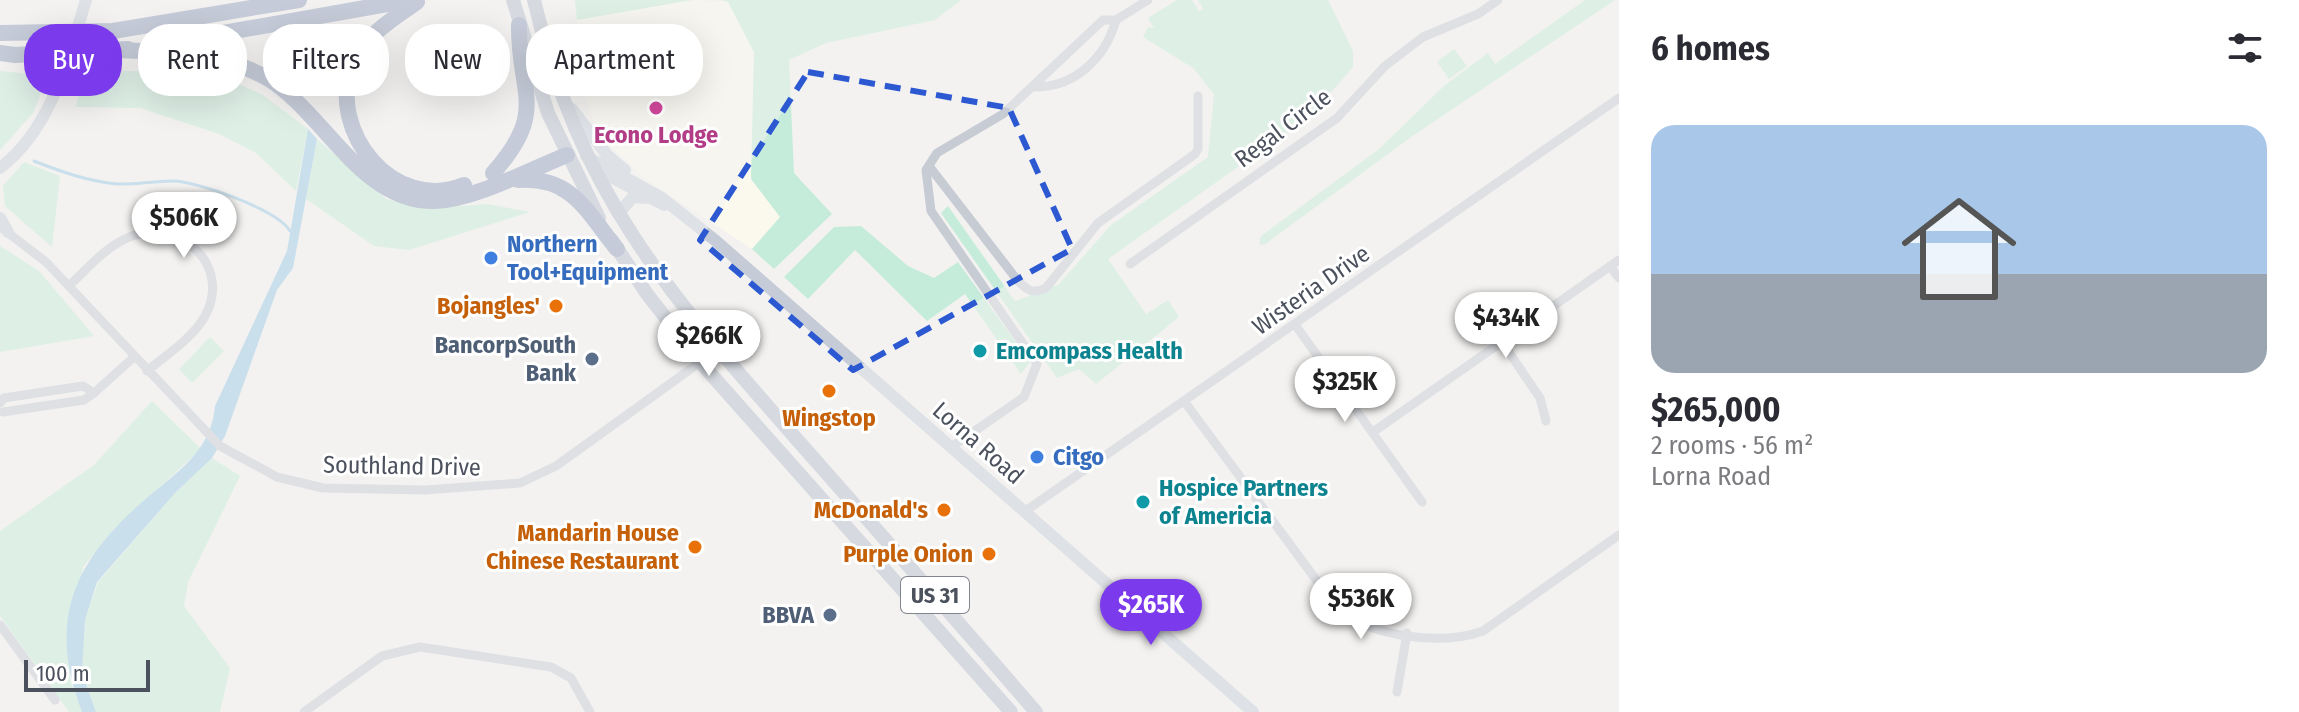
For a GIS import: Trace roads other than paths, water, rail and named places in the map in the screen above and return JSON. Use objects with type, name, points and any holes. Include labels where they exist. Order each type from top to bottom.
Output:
[{"type":"highway","points":[[0,33],[113,31],[299,0]]},
{"type":"highway","points":[[122,49],[410,0]]},
{"type":"highway","points":[[419,0],[378,31],[353,63],[346,85],[347,114],[358,143],[374,164],[403,184],[455,189],[497,177],[556,183],[575,198],[617,249]]},
{"type":"highway","points":[[497,177],[519,138],[529,99],[519,25]]},
{"type":"highway","points":[[122,50],[214,57],[264,77],[308,109],[373,179],[409,197],[448,199],[565,150]]},
{"type":"highway","points":[[0,53],[24,54]]},
{"type":"main road","name":"US 31","points":[[513,0],[519,25],[565,150],[617,249],[701,363],[1011,712]]},
{"type":"main road","name":"US 31","points":[[534,0],[541,24]]},
{"type":"main road","name":"US 31","points":[[562,96],[588,160],[618,214],[669,290],[717,350],[1036,712]]},
{"type":"main road","points":[[565,150],[588,160]]},
{"type":"street","points":[[0,168],[31,134],[50,104],[65,72],[86,0]]},
{"type":"street","points":[[950,448],[1024,397],[1037,364],[931,211],[926,193],[929,166],[937,153],[1003,114],[1103,20],[1116,20],[1148,0]]},
{"type":"street","name":"Regal Circle","points":[[1130,264],[1337,118],[1385,66],[1423,37],[1478,14],[1498,0]]},
{"type":"street","points":[[1033,87],[1054,87],[1086,69],[1109,44],[1116,20]]},
{"type":"street","points":[[562,96],[590,134],[635,181]]},
{"type":"street","points":[[929,166],[1018,281],[1027,290],[1037,292],[1046,288],[1098,223],[1195,154],[1198,149],[1198,96]]},
{"type":"street","name":"Wisteria Drive","points":[[1024,512],[1296,326],[1619,98]]},
{"type":"street","name":"Lorna Road","points":[[588,160],[635,181],[716,241],[1253,712]]},
{"type":"street","name":"Lorna Road","points":[[588,160],[646,198],[673,209]]},
{"type":"street","points":[[618,214],[633,197],[646,198]]},
{"type":"street","points":[[0,218],[4,230]]},
{"type":"street","name":"Southland Drive","points":[[4,230],[34,251],[69,286],[220,446],[277,477],[323,488],[497,487],[520,483],[556,466],[717,350]]},
{"type":"street","points":[[69,286],[110,248],[132,236],[163,232],[180,237],[196,248],[210,279],[206,315],[147,371]]},
{"type":"street","points":[[1373,432],[1615,263],[1619,278]]},
{"type":"street","points":[[1296,326],[1422,502]]},
{"type":"street","points":[[1502,342],[1540,398],[1546,421]]},
{"type":"street","points":[[1,410],[84,400],[134,357]]},
{"type":"street","points":[[1184,401],[1337,608],[1359,623],[1448,639],[1483,631],[1619,535]]},
{"type":"street","points":[[0,625],[55,700]]},
{"type":"street","points":[[1397,692],[1407,633]]},
{"type":"street","points":[[304,712],[382,656],[420,647],[551,667],[571,678],[590,712]]},
{"type":"water","points":[[308,129],[317,139],[293,268],[277,290],[225,436],[212,458],[176,492],[97,582],[85,620],[82,673],[96,712],[82,712],[67,647],[68,619],[74,592],[102,544],[123,520],[192,458],[207,435],[215,406],[287,251]]},
{"type":"waterway","points":[[34,161],[106,183],[173,181],[200,186],[254,206],[283,223],[290,231]]},
{"type":"place","name":"Econo Lodge","points":[[656,108]]},
{"type":"place","name":"Northern Tool+Equipment","points":[[491,258]]},
{"type":"place","name":"Bojangles'","points":[[556,306]]},
{"type":"place","name":"Emcompass Health","points":[[980,351]]},
{"type":"place","name":"BancorpSouth Bank","points":[[592,359]]},
{"type":"place","name":"Wingstop","points":[[829,391]]},
{"type":"place","name":"Citgo","points":[[1037,457]]},
{"type":"place","name":"Hospice Partners of Americia","points":[[1143,502]]},
{"type":"place","name":"McDonald's","points":[[944,510]]},
{"type":"place","name":"Mandarin House Chinese Restaurant","points":[[695,547]]},
{"type":"place","name":"Purple Onion","points":[[989,554]]},
{"type":"place","name":"BBVA","points":[[830,615]]}]
